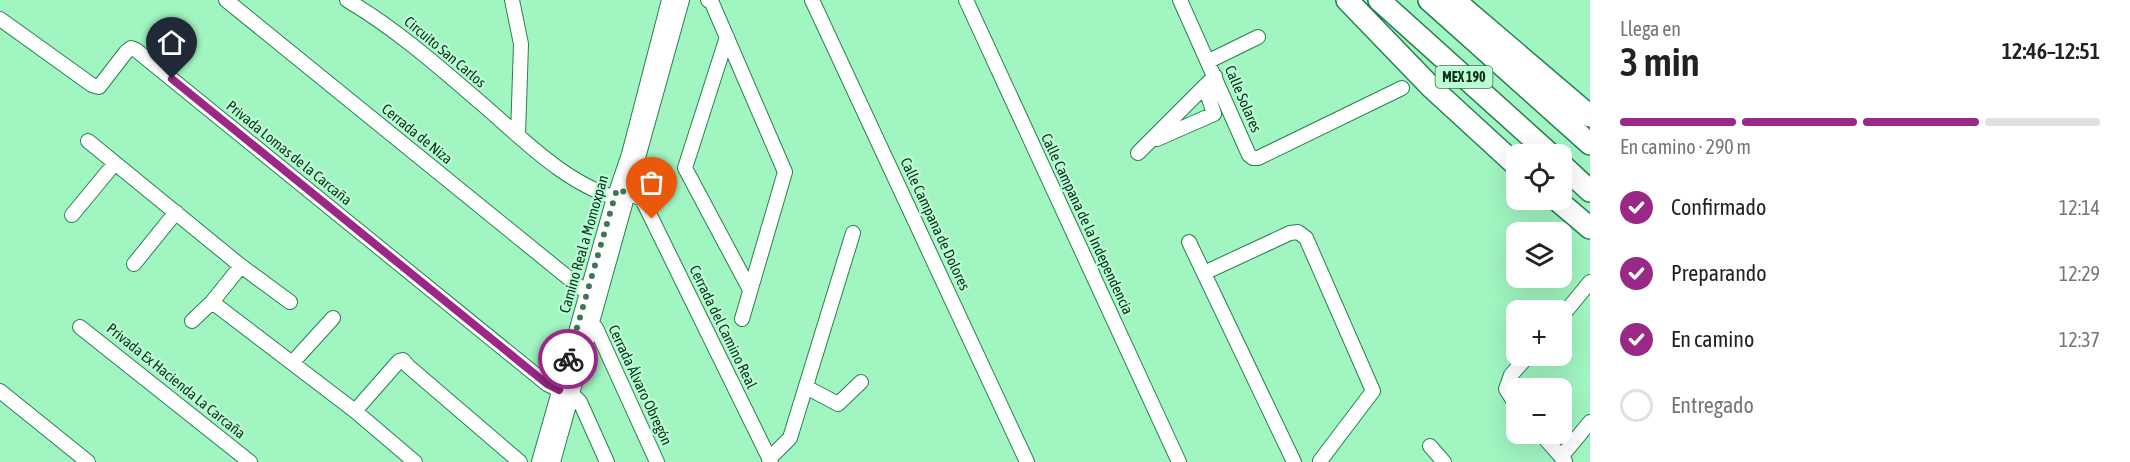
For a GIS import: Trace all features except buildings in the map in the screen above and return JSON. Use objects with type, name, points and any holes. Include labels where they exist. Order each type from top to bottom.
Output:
[{"type":"highway","points":[[1347,0],[1431,87],[1506,156]]},
{"type":"highway","name":"MEX 190","points":[[1379,0],[1539,144]]},
{"type":"highway","name":"MEX 190","points":[[1429,0],[1590,144]]},
{"type":"highway","points":[[1454,0],[1590,116]]},
{"type":"highway","points":[[1572,174],[1590,191]]},
{"type":"highway","points":[[1569,210],[1590,228]]},
{"type":"street","name":"Cerrada de Niza","points":[[226,0],[587,293]]},
{"type":"street","name":"Circuito San Carlos","points":[[347,0],[378,18],[430,58],[560,170],[605,195],[621,195]]},
{"type":"street","points":[[512,0],[521,44],[518,135]]},
{"type":"street","name":"Camino Real a Momoxpan","points":[[539,462],[591,324],[629,154],[669,0]]},
{"type":"street","name":"Camino Real a Momoxpan","points":[[553,462],[565,392],[587,293],[621,195],[682,0]]},
{"type":"street","points":[[708,0],[712,3],[785,172],[749,288],[742,319]]},
{"type":"street","name":"Calle Campana de Dolores","points":[[812,0],[1028,462]]},
{"type":"street","name":"Calle Campana de la Independencia","points":[[966,0],[1179,462]]},
{"type":"street","name":"Calle Solares","points":[[1180,0],[1249,155],[1253,158],[1258,158],[1402,88]]},
{"type":"street","name":"Privada Lomas de la Carcaña","points":[[0,19],[92,85],[99,87],[126,52],[131,48],[136,50],[547,384],[565,392]]},
{"type":"street","points":[[727,37],[685,168],[749,288]]},
{"type":"street","points":[[1209,61],[1258,37]]},
{"type":"street","points":[[1138,153],[1215,76]]},
{"type":"street","points":[[1149,142],[1214,114],[1205,86]]},
{"type":"street","points":[[88,141],[290,302]]},
{"type":"street","points":[[72,215],[115,163]]},
{"type":"street","name":"Cerrada del Camino Real","points":[[621,195],[642,199],[770,460]]},
{"type":"street","points":[[134,264],[176,212]]},
{"type":"street","points":[[1203,273],[1290,233],[1298,232],[1306,238],[1372,391],[1320,462]]},
{"type":"street","points":[[770,460],[790,438],[853,233]]},
{"type":"street","points":[[1189,242],[1294,462]]},
{"type":"street","points":[[192,321],[212,302],[242,266]]},
{"type":"street","points":[[1572,304],[1590,282]]},
{"type":"street","points":[[212,302],[355,411],[415,462]]},
{"type":"street","points":[[292,363],[333,318]]},
{"type":"street","name":"Cerrada Álvaro Obregón","points":[[591,324],[597,328],[657,462]]},
{"type":"street","name":"Privada Ex Hacienda La Carcaña","points":[[80,327],[250,462]]},
{"type":"street","points":[[355,411],[399,361],[403,360],[515,458]]},
{"type":"street","points":[[1510,378],[1519,366]]},
{"type":"street","points":[[806,387],[838,405],[861,382]]},
{"type":"street","points":[[0,391],[88,462]]},
{"type":"street","points":[[565,392],[580,402],[607,462]]},
{"type":"street","points":[[1550,444],[1564,459],[1590,423]]},
{"type":"street","points":[[1430,446],[1444,462]]},
{"type":"way so far","points":[[568,359],[617,189],[642,199],[652,219]]},
{"type":"route","points":[[172,79],[547,384],[559,390],[568,359]]}]
